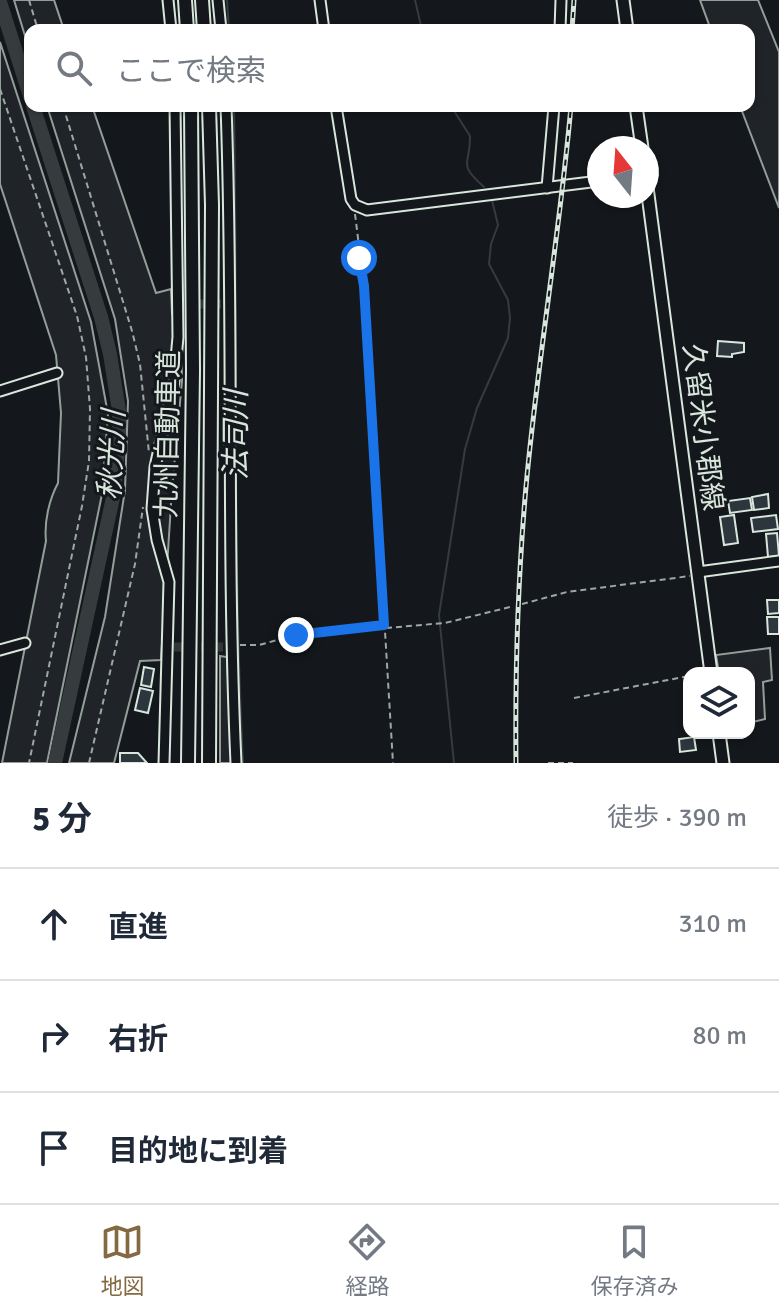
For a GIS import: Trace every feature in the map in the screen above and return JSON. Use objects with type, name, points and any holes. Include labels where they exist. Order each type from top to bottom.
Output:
[{"type":"highway","points":[[185,0],[187,24]]},
{"type":"highway","points":[[202,0],[204,24]]},
{"type":"highway","name":"九州自動車道","points":[[188,763],[193,370],[191,112]]},
{"type":"highway","name":"九州自動車道","points":[[209,112],[212,205],[209,763]]},
{"type":"main road","points":[[623,0],[626,24]]},
{"type":"main road","points":[[637,112],[640,136]]},
{"type":"main road","name":"久留米小郡線","points":[[650,208],[710,667]]},
{"type":"main road","points":[[720,739],[723,763]]},
{"type":"street","points":[[168,0],[170,24]]},
{"type":"street","points":[[218,0],[220,24]]},
{"type":"street","points":[[320,0],[323,24]]},
{"type":"street","points":[[560,24],[561,0]]},
{"type":"street","points":[[164,763],[171,647],[169,582],[157,540],[153,492],[155,467],[174,381],[182,304],[175,112]]},
{"type":"street","points":[[226,112],[229,304],[227,646],[236,763]]},
{"type":"street","points":[[337,112],[348,188],[355,205],[367,210],[587,183]]},
{"type":"street","points":[[547,188],[553,112]]},
{"type":"street","points":[[0,391],[57,373]]},
{"type":"street","points":[[698,572],[779,561]]},
{"type":"street","points":[[0,650],[25,643]]},
{"type":"path","points":[[29,0],[36,24]]},
{"type":"path","points":[[0,89],[77,316],[86,357],[90,409],[89,461],[84,491],[29,763]]},
{"type":"path","points":[[65,112],[132,331],[145,398],[149,462]]},
{"type":"path","points":[[355,205],[364,286],[393,763]]},
{"type":"path","points":[[89,763],[135,564],[145,495]]},
{"type":"path","points":[[522,604],[567,592],[698,572]]},
{"type":"path","points":[[245,645],[267,644],[302,634],[438,623],[510,607]]},
{"type":"path","points":[[574,698],[683,677]]},
{"type":"path","points":[[548,763],[573,763]]},
{"type":"shaded area","points":[[14,0],[54,0],[62,24],[24,24],[24,32]]},
{"type":"shaded area","points":[[700,0],[758,0],[779,52],[779,208],[742,112],[755,112],[755,24],[709,24]]},
{"type":"shaded area","points":[[0,42],[91,322],[108,414],[102,494],[47,763],[2,763],[46,541],[48,511],[58,483],[61,413],[56,355],[0,184]]},
{"type":"shaded area","points":[[49,112],[94,112],[156,293],[171,289],[172,314],[181,321],[182,381],[161,660],[140,661],[114,763],[69,763],[105,617],[125,490],[128,401],[115,319]]},
{"type":"shaded area","points":[[770,648],[772,680],[763,682],[765,719],[755,722],[755,667],[718,667],[716,655]]},
{"type":"shaded area","points":[[220,656],[227,657],[232,763],[220,763]]},
{"type":"building","points":[[718,341],[744,343],[744,352],[732,354],[732,357],[717,356]]},
{"type":"building","points":[[768,494],[769,508],[754,510],[752,497]]},
{"type":"building","points":[[750,498],[752,510],[730,513],[728,501]]},
{"type":"building","points":[[734,515],[738,543],[724,545],[720,517]]},
{"type":"building","points":[[776,515],[778,529],[753,532],[751,518]]},
{"type":"building","points":[[777,533],[779,556],[768,557],[766,534]]},
{"type":"building","points":[[767,600],[779,600],[779,613],[768,614]]},
{"type":"building","points":[[767,617],[779,617],[779,634],[768,634]]},
{"type":"building","points":[[144,667],[154,669],[151,687],[141,685]]},
{"type":"building","points":[[140,688],[153,691],[148,713],[135,710]]},
{"type":"building","points":[[679,739],[694,739],[696,750],[680,752]]},
{"type":"building","points":[[120,753],[138,753],[147,763],[120,763]]},
{"type":"waterway","name":"法司川","points":[[227,0],[229,24]]},
{"type":"waterway","points":[[415,0],[421,24]]},
{"type":"waterway","name":"秋光川","points":[[0,2],[24,77]]},
{"type":"waterway","name":"秋光川","points":[[35,112],[101,317],[119,411],[114,493],[55,763]]},
{"type":"waterway","name":"法司川","points":[[234,112],[236,517],[243,763]]},
{"type":"waterway","points":[[455,112],[470,136],[468,168],[484,187]]},
{"type":"waterway","points":[[454,763],[439,615],[465,449],[477,408],[508,338],[510,318],[508,300],[489,264],[491,244],[498,225],[492,200]]},
{"type":"tunnel","points":[[185,304],[226,304]]},
{"type":"tunnel","points":[[174,647],[223,647]]},
{"type":"railway","points":[[572,24],[574,0]]},
{"type":"railway","points":[[516,763],[518,619],[524,512],[570,112]]},
{"type":"route","points":[[296,635],[384,625],[364,286],[359,258]]}]
